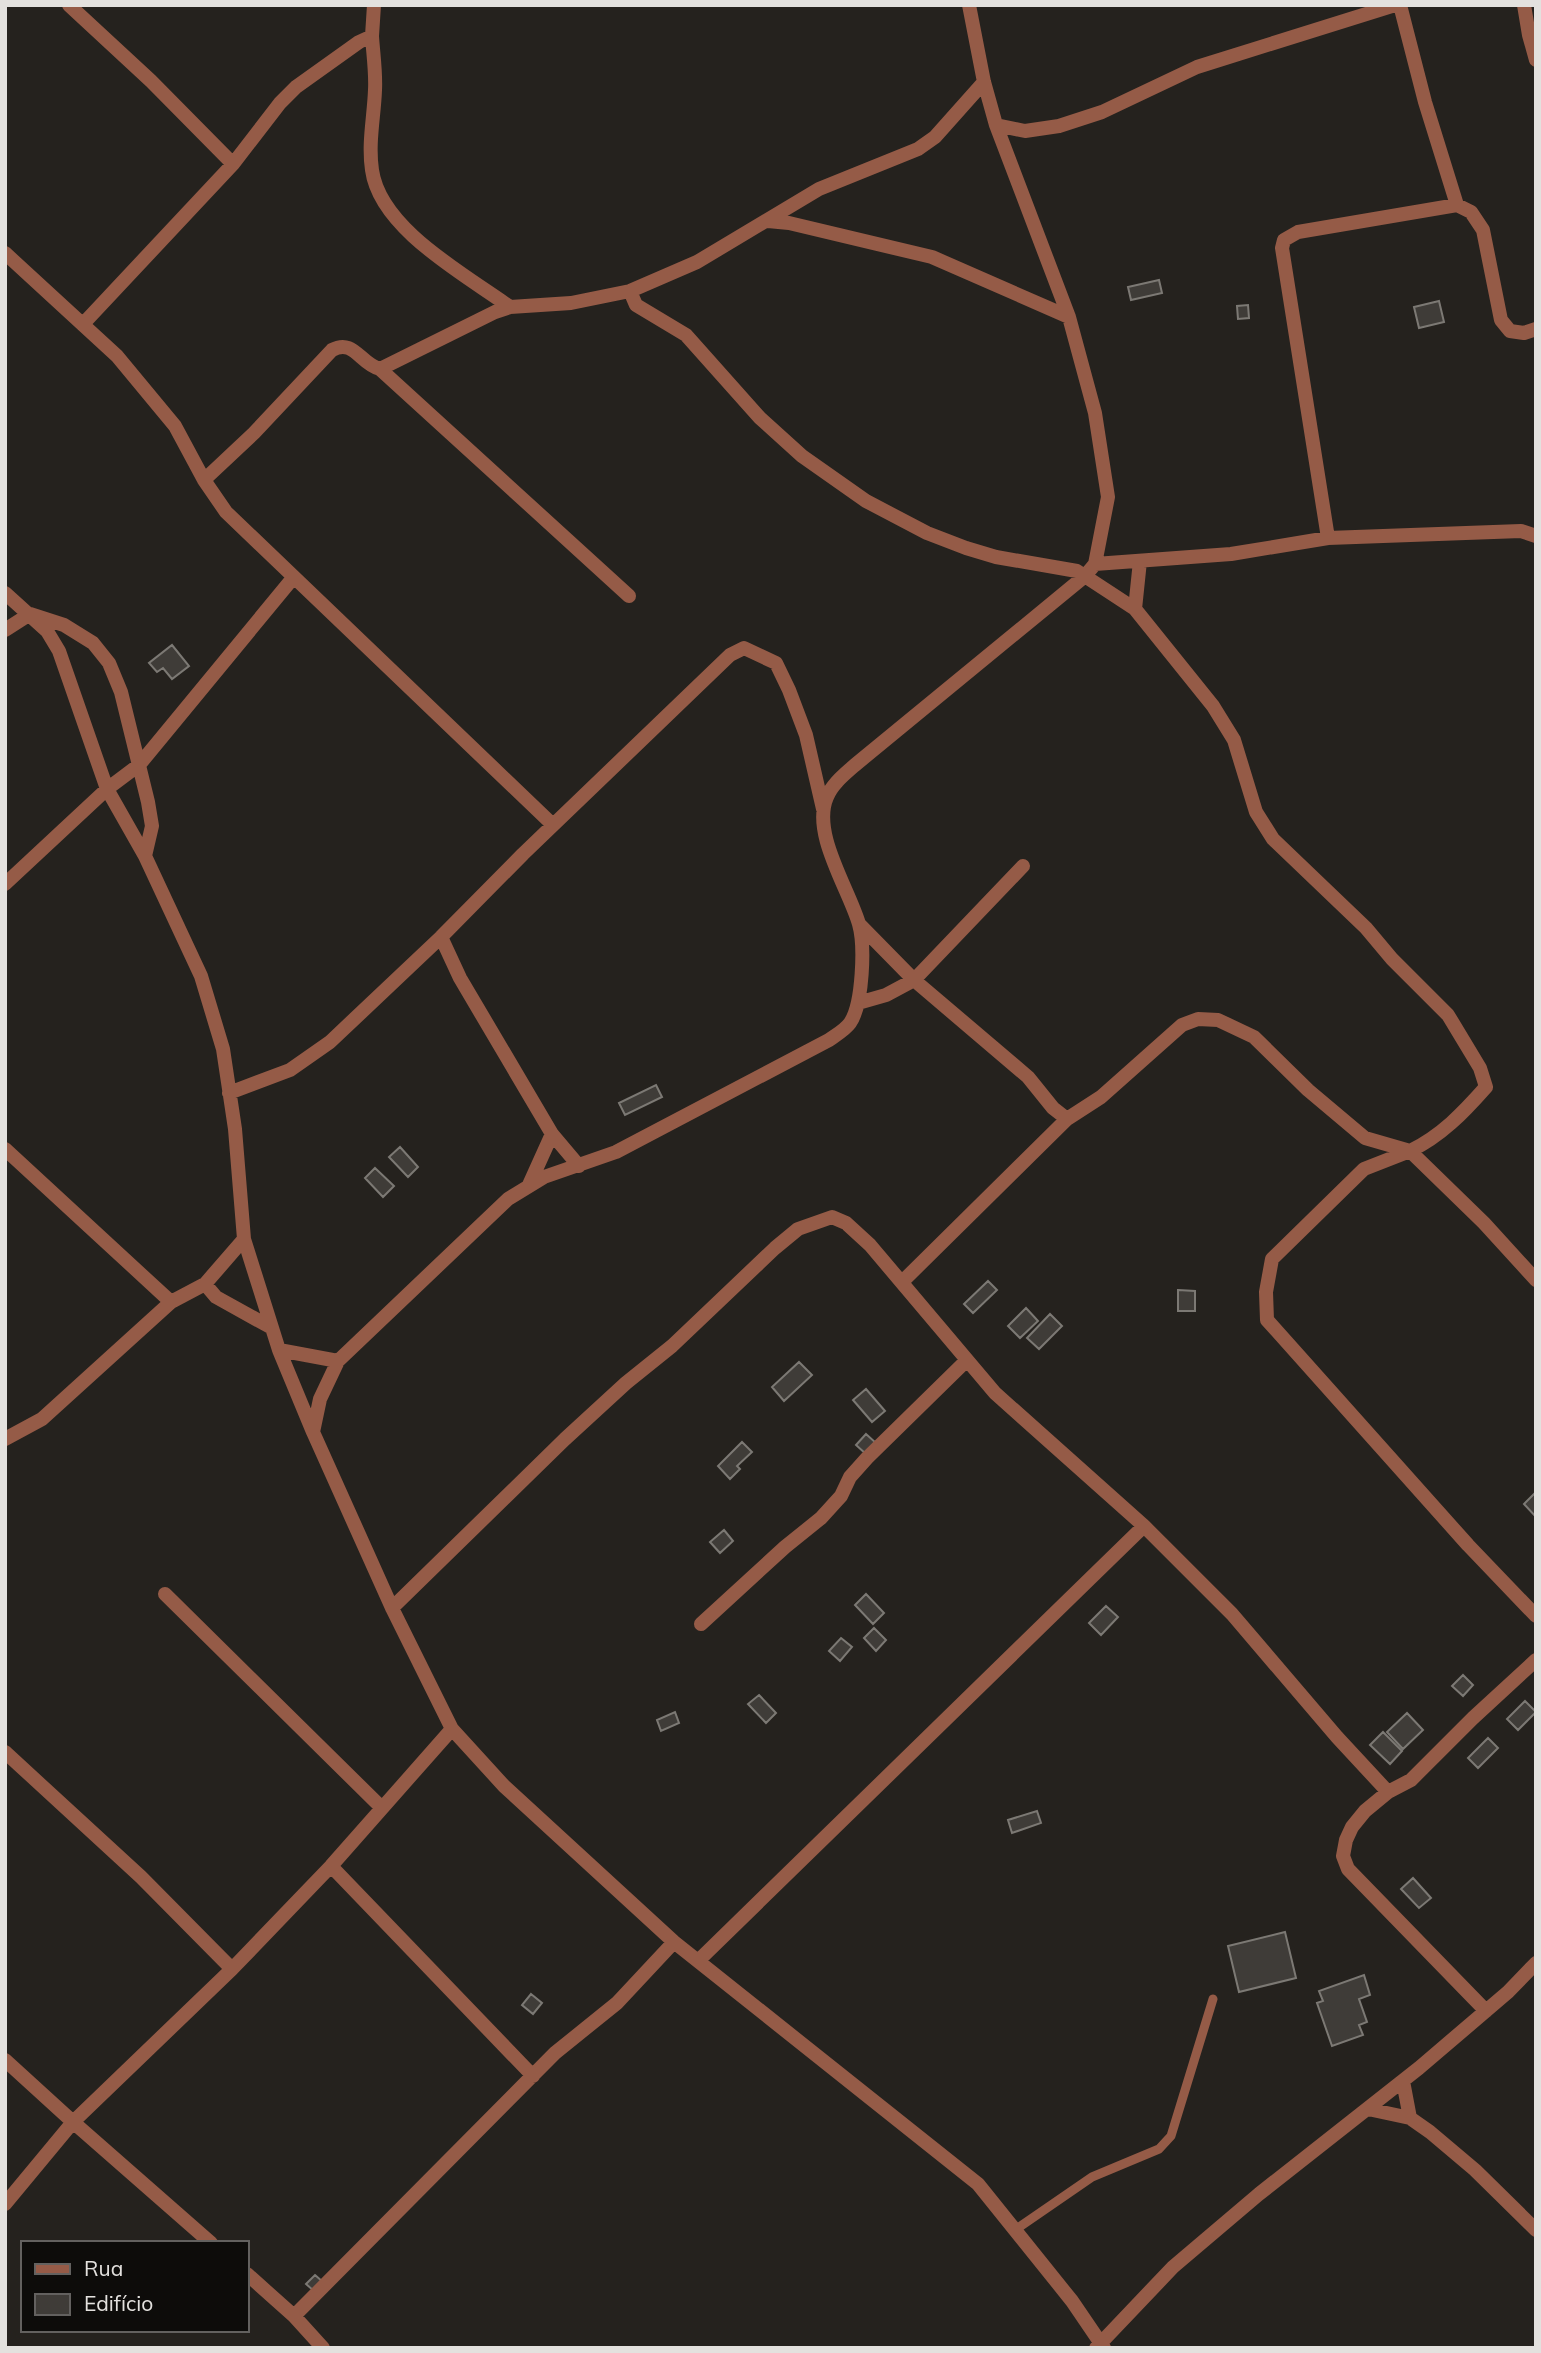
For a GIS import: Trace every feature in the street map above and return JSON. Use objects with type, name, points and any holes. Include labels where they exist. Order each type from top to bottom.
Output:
[{"type":"street","points":[[69,5],[151,80],[233,164]]},
{"type":"street","points":[[374,5],[372,36],[376,88],[370,134],[372,173],[388,210],[421,246],[510,307]]},
{"type":"street","points":[[823,810],[836,782],[855,765],[1085,576],[1095,564],[1108,497],[1095,413],[1069,317],[996,125],[984,82],[969,5]]},
{"type":"street","points":[[996,125],[1025,131],[1059,126],[1102,112],[1197,67],[1397,5],[1457,205]]},
{"type":"street","points":[[1524,5],[1528,35],[1536,60]]},
{"type":"street","points":[[84,323],[233,164],[280,103],[296,87],[359,41],[372,36]]},
{"type":"street","points":[[380,369],[495,312],[510,307],[571,303],[630,291],[697,262],[819,189],[918,149],[935,137],[984,82]]},
{"type":"street","points":[[1328,538],[1282,248],[1284,240],[1298,232],[1457,205],[1471,212],[1483,230],[1501,320],[1510,331],[1524,333],[1536,329]]},
{"type":"street","points":[[768,220],[932,257],[1069,317]]},
{"type":"street","points":[[5,253],[117,356],[175,426],[204,480],[226,512],[553,825]]},
{"type":"street","points":[[630,291],[636,305],[686,335],[760,418],[802,456],[866,501],[927,533],[966,548],[1009,560],[1067,569],[1085,576],[1135,609],[1213,706],[1234,740],[1256,811],[1273,839],[1366,929],[1448,1015],[1480,1068],[1486,1087],[1438,1135],[1410,1151],[1364,1169],[1272,1259],[1266,1292],[1267,1320],[1468,1545],[1536,1616]]},
{"type":"street","points":[[204,480],[254,433],[332,350],[341,345],[347,346],[371,367],[380,369],[629,596]]},
{"type":"street","points":[[1095,564],[1231,554],[1328,538],[1521,531],[1536,536]]},
{"type":"street","points":[[1135,609],[1140,561]]},
{"type":"street","points":[[5,884],[107,789],[139,765],[293,578]]},
{"type":"street","points":[[5,593],[47,631],[59,651],[107,789],[145,856],[201,976],[223,1049],[235,1129],[244,1239],[279,1350],[392,1608],[452,1729],[504,1786],[674,1942],[978,2183],[1072,2301],[1100,2346],[1173,2267],[1259,2194],[1403,2081],[1486,2011],[1536,1963]]},
{"type":"street","points":[[30,614],[64,625],[93,643],[109,663],[121,692],[152,825],[145,856]]},
{"type":"street","points":[[5,630],[30,614]]},
{"type":"street","points":[[229,1093],[290,1070],[330,1042],[730,655],[744,649],[776,663],[806,735],[830,853],[860,925],[862,974],[858,1003],[850,1023],[829,1040],[616,1152],[529,1185],[508,1199],[338,1361],[320,1399],[313,1432]]},
{"type":"street","points":[[858,1003],[886,995],[914,980],[1023,866]]},
{"type":"street","points":[[860,925],[914,980],[1028,1077],[1067,1119]]},
{"type":"street","points":[[441,937],[460,978],[552,1134],[579,1166]]},
{"type":"street","points":[[902,1282],[1067,1119],[1101,1097],[1182,1025],[1198,1019],[1217,1020],[1254,1037],[1308,1090],[1365,1138],[1410,1151],[1484,1223],[1536,1280]]},
{"type":"street","points":[[529,1185],[552,1134]]},
{"type":"street","points":[[5,1149],[171,1302]]},
{"type":"street","points":[[392,1608],[565,1439],[626,1382],[672,1346],[747,1274],[798,1229],[832,1217],[846,1223],[870,1245],[995,1393],[1144,1526],[1232,1614],[1337,1737],[1388,1792]]},
{"type":"street","points":[[6,1437],[42,1419],[171,1302],[205,1284],[244,1239]]},
{"type":"street","points":[[205,1284],[216,1297],[272,1328]]},
{"type":"street","points":[[279,1350],[338,1361]]},
{"type":"street","points":[[701,1624],[821,1518],[841,1496],[850,1477],[867,1458],[967,1360]]},
{"type":"street","points":[[698,1961],[1144,1526]]},
{"type":"street","points":[[165,1594],[381,1807]]},
{"type":"street","points":[[1486,2011],[1348,1869],[1343,1856],[1352,1826],[1365,1811],[1388,1792],[1411,1780],[1536,1660]]},
{"type":"street","points":[[5,2204],[73,2122],[232,1969],[331,1866],[452,1729]]},
{"type":"street","points":[[5,1752],[141,1877],[232,1969]]},
{"type":"street","points":[[331,1866],[533,2076]]},
{"type":"street","points":[[294,2316],[555,2053],[617,2003],[674,1942]]},
{"type":"street","points":[[5,2060],[209,2241]]},
{"type":"street","points":[[1403,2081],[1410,2118]]},
{"type":"street","points":[[1368,2109],[1410,2118],[1430,2132],[1475,2170],[1536,2230]]},
{"type":"street","points":[[248,2275],[294,2316],[323,2348]]},
{"type":"lane","points":[[1015,2230],[1092,2177],[1159,2149],[1171,2136],[1213,1999]]},
{"type":"building","points":[[1159,280],[1162,293],[1131,300],[1128,287]]},
{"type":"building","points":[[1439,301],[1444,322],[1419,328],[1414,307]]},
{"type":"building","points":[[1248,305],[1249,318],[1238,319],[1237,306]]},
{"type":"building","points":[[172,645],[189,666],[172,679],[163,668],[157,672],[149,663]]},
{"type":"building","points":[[656,1085],[662,1097],[625,1115],[619,1103]]},
{"type":"building","points":[[400,1147],[418,1167],[408,1177],[389,1157]]},
{"type":"building","points":[[375,1168],[394,1186],[383,1197],[365,1178]]},
{"type":"building","points":[[988,1281],[997,1290],[973,1313],[964,1304]]},
{"type":"building","points":[[1178,1290],[1195,1291],[1195,1311],[1178,1311]]},
{"type":"building","points":[[1026,1308],[1038,1321],[1020,1338],[1008,1326]]},
{"type":"building","points":[[1050,1314],[1062,1326],[1039,1349],[1027,1338]]},
{"type":"building","points":[[799,1362],[812,1375],[784,1401],[772,1387]]},
{"type":"building","points":[[866,1389],[885,1411],[872,1422],[853,1400]]},
{"type":"building","points":[[866,1434],[876,1443],[866,1454],[856,1445]]},
{"type":"building","points":[[742,1442],[752,1452],[737,1466],[740,1469],[730,1479],[718,1466]]},
{"type":"building","points":[[1536,1492],[1536,1517],[1524,1504]]},
{"type":"building","points":[[724,1530],[733,1541],[720,1553],[710,1542]]},
{"type":"building","points":[[866,1594],[884,1613],[873,1624],[855,1605]]},
{"type":"building","points":[[1106,1606],[1118,1617],[1101,1635],[1089,1623]]},
{"type":"building","points":[[874,1628],[886,1640],[876,1651],[864,1638]]},
{"type":"building","points":[[841,1638],[852,1647],[840,1661],[829,1651]]},
{"type":"building","points":[[1463,1675],[1473,1685],[1463,1696],[1452,1686]]},
{"type":"building","points":[[759,1695],[776,1713],[766,1723],[748,1704]]},
{"type":"building","points":[[1525,1701],[1536,1712],[1518,1730],[1507,1719]]},
{"type":"building","points":[[675,1712],[679,1723],[661,1731],[657,1720]]},
{"type":"building","points":[[1407,1713],[1423,1730],[1403,1749],[1387,1732]]},
{"type":"building","points":[[1383,1732],[1402,1751],[1390,1764],[1370,1745]]},
{"type":"building","points":[[1488,1738],[1498,1748],[1478,1768],[1468,1758]]},
{"type":"building","points":[[1037,1811],[1041,1823],[1012,1833],[1008,1820]]},
{"type":"building","points":[[1413,1878],[1431,1898],[1419,1908],[1401,1889]]},
{"type":"building","points":[[1285,1932],[1296,1978],[1239,1992],[1228,1946]]},
{"type":"building","points":[[1364,1975],[1370,1995],[1359,1999],[1367,2022],[1359,2025],[1363,2035],[1332,2046],[1317,2003],[1323,2001],[1319,1991]]},
{"type":"building","points":[[531,1994],[542,2003],[533,2014],[522,2005]]},
{"type":"building","points":[[315,2275],[323,2282],[314,2291],[306,2284]]}]
